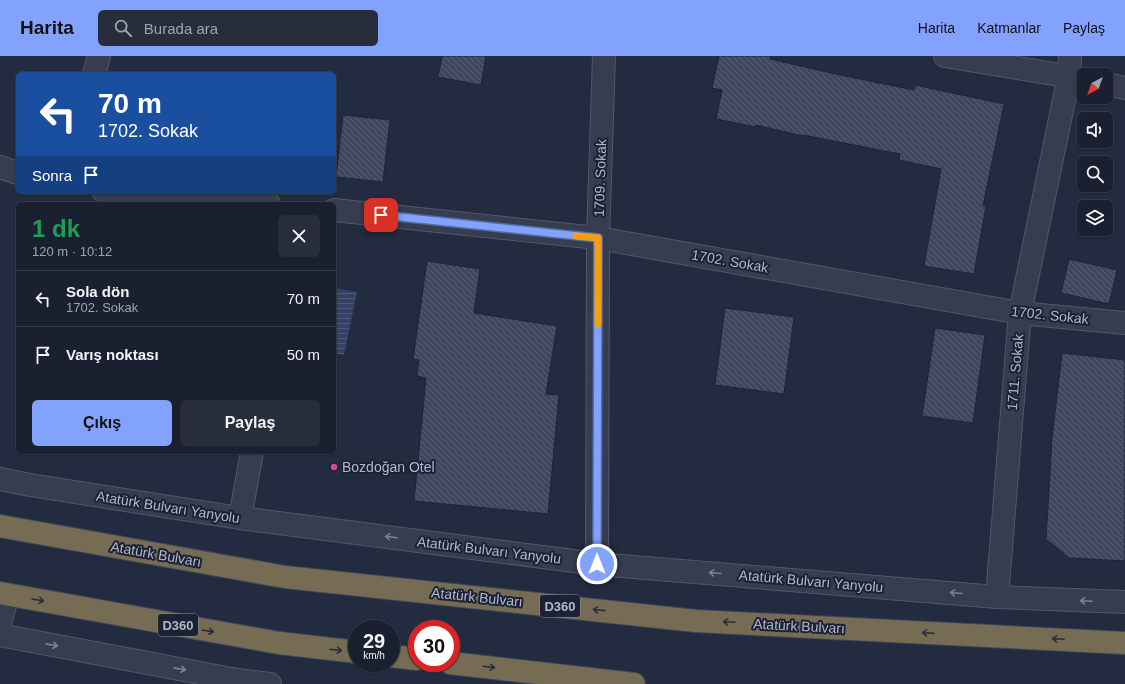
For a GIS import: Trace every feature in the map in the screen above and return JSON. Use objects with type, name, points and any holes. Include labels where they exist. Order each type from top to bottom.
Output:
[{"type":"highway","name":"Atatürk Bulvarı","points":[[0,526],[285,577],[688,620],[1125,643]]},
{"type":"highway","name":"D360","points":[[4,594],[279,644],[348,651]]},
{"type":"highway","points":[[460,664],[634,684]]},
{"type":"street","points":[[95,72],[99,56]]},
{"type":"street","name":"1709. Sokak","points":[[597,564],[598,238],[604,56]]},
{"type":"street","points":[[945,56],[1074,70]]},
{"type":"street","name":"1711. Sokak","points":[[997,597],[1020,313],[1074,70]]},
{"type":"street","points":[[1113,85],[1125,88]]},
{"type":"street","points":[[0,167],[16,172]]},
{"type":"street","points":[[132,194],[242,202]]},
{"type":"street","name":"1702. Sokak","points":[[336,210],[598,238],[1020,313],[1125,323]]},
{"type":"street","points":[[240,518],[252,454]]},
{"type":"street","name":"Atatürk Bulvarı Yanyolu","points":[[0,478],[30,485],[240,518],[597,564],[997,597],[1125,602]]},
{"type":"street","points":[[0,623],[4,594]]},
{"type":"street","points":[[0,635],[236,682],[270,684]]},
{"type":"water","points":[[336,288],[357,292],[344,355],[336,353]]},
{"type":"building","points":[[442,56],[486,56],[481,85],[438,77]]},
{"type":"building","points":[[719,56],[770,56],[770,59],[840,75],[914,90],[915,85],[1004,104],[983,206],[986,206],[974,274],[924,266],[941,169],[899,160],[900,154],[803,136],[756,125],[756,127],[716,119],[722,90],[712,88]]},
{"type":"building","points":[[343,115],[390,120],[383,182],[336,177]]},
{"type":"building","points":[[1069,259],[1117,270],[1109,304],[1061,293]]},
{"type":"building","points":[[427,261],[480,269],[474,313],[557,326],[546,394],[559,395],[548,514],[414,501],[426,378],[417,376],[419,360],[413,359]]},
{"type":"building","points":[[725,308],[794,317],[784,394],[715,385]]},
{"type":"building","points":[[935,328],[985,335],[973,423],[922,416]]},
{"type":"building","points":[[1062,353],[1125,360],[1125,561],[1069,558],[1046,539],[1052,438]]},
{"type":"slow traffic","points":[[576,236],[598,238],[598,324]]},
{"type":"place","name":"Bozdoğan Otel","points":[[334,467]]},
{"type":"route","points":[[381,215],[598,238],[597,564]]}]
